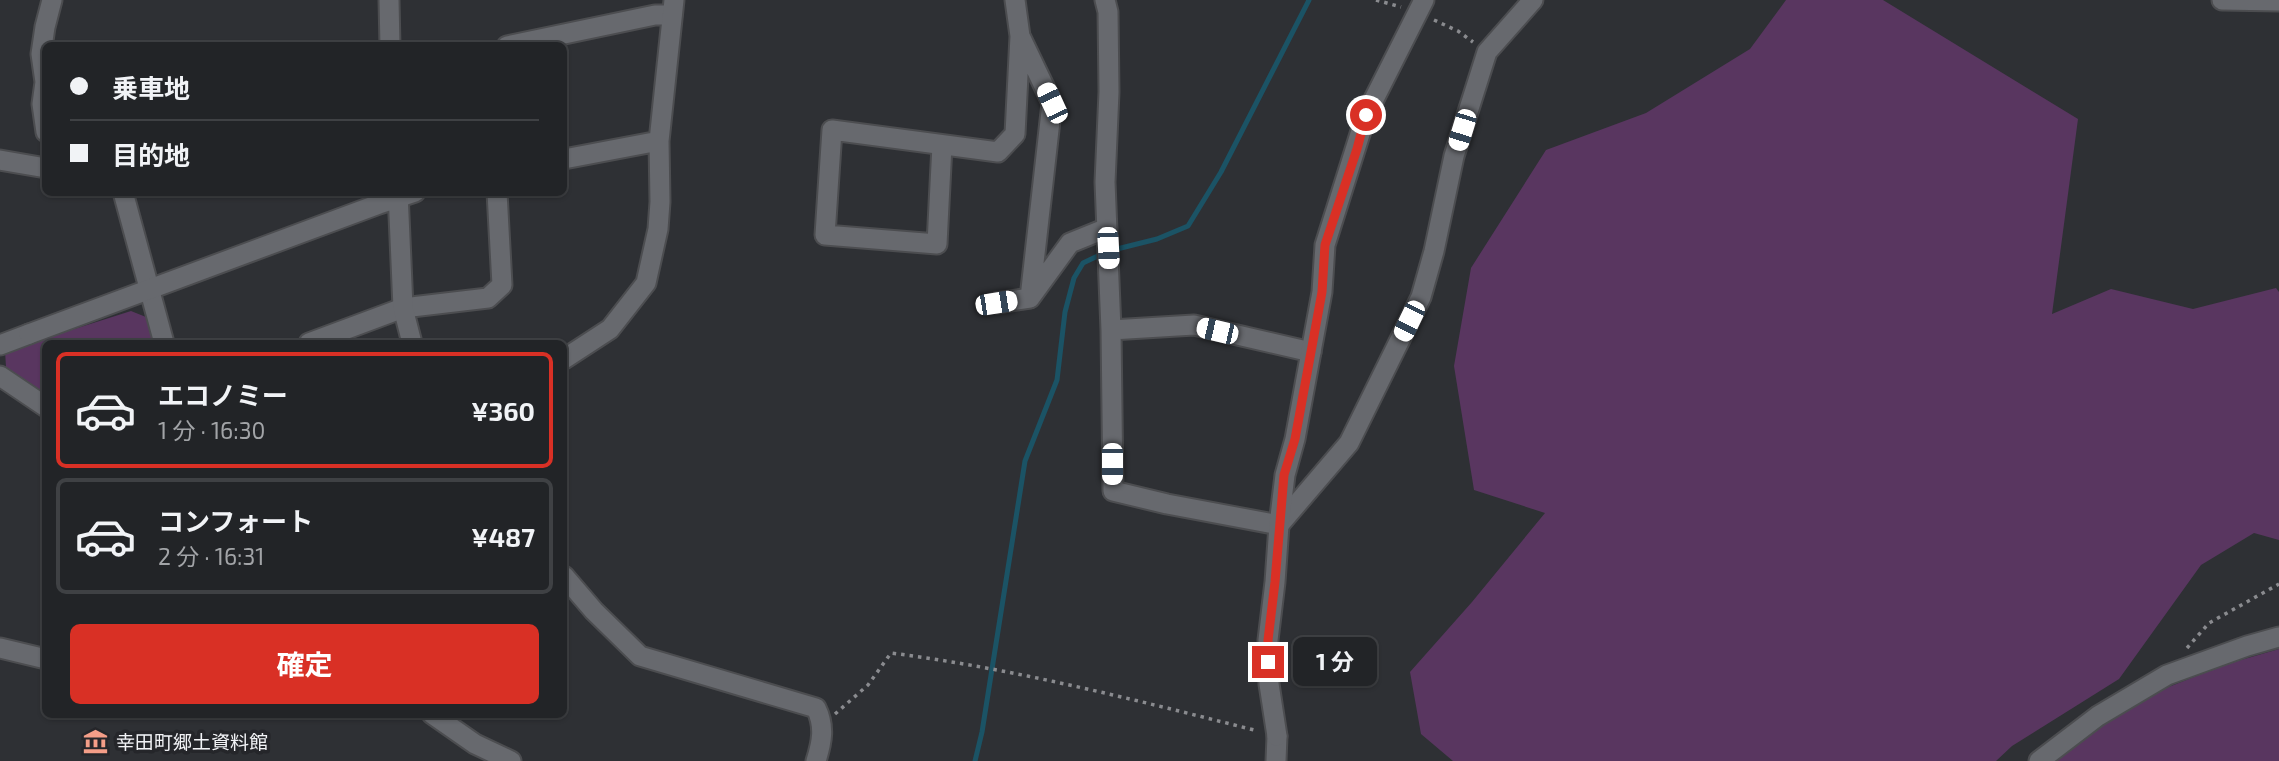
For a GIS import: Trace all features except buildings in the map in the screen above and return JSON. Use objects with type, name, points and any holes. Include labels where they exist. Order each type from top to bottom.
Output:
[{"type":"street","points":[[43,42],[52,0]]},
{"type":"street","points":[[389,0],[390,42]]},
{"type":"street","points":[[942,145],[937,244],[825,235],[832,130],[998,152],[1015,134],[1020,36],[1015,0]]},
{"type":"street","points":[[1105,0],[1108,12],[1109,92],[1105,182],[1110,268],[1113,491],[1279,525]]},
{"type":"street","points":[[1279,525],[1349,443],[1421,297],[1434,251],[1454,156],[1487,52],[1534,0]]},
{"type":"street","points":[[2222,0],[2279,1]]},
{"type":"street","points":[[1276,761],[1277,736],[1269,684],[1268,640],[1284,475],[1295,439],[1322,292],[1325,245],[1366,115],[1420,6]]},
{"type":"street","points":[[526,42],[655,15],[673,8],[659,141],[658,229],[646,283],[610,329],[567,357]]},
{"type":"street","points":[[1020,36],[1052,103],[1030,298]]},
{"type":"street","points":[[567,158],[659,141]]},
{"type":"street","points":[[0,160],[42,167]]},
{"type":"street","points":[[124,196],[163,340]]},
{"type":"street","points":[[0,345],[399,196]]},
{"type":"street","points":[[404,196],[403,308],[411,340]]},
{"type":"street","points":[[317,340],[403,308],[488,298],[502,285],[496,196]]},
{"type":"street","points":[[996,303],[1030,298],[1070,243],[1107,228]]},
{"type":"street","points":[[1111,330],[1194,326],[1311,352]]},
{"type":"street","points":[[0,376],[42,404]]},
{"type":"street","points":[[567,579],[640,656],[816,708],[823,722],[816,761]]},
{"type":"street","points":[[2039,761],[2098,716],[2167,675],[2247,646],[2279,638]]},
{"type":"street","points":[[0,648],[42,658]]},
{"type":"street","points":[[438,718],[475,744],[511,761]]},
{"type":"path","points":[[1376,0],[1420,6],[1487,52]]},
{"type":"path","points":[[2185,650],[2209,623],[2279,584]]},
{"type":"path","points":[[823,722],[869,685],[891,653],[982,666],[1106,692],[1277,736]]},
{"type":"shaded area","points":[[1786,0],[1883,0],[2078,119],[2052,314],[2111,289],[2193,309],[2276,288],[2279,292],[2279,540],[2254,533],[2201,565],[2119,679],[2012,746],[1996,761],[1453,761],[1421,734],[1410,672],[1545,513],[1474,490],[1454,366],[1471,268],[1546,150],[1646,113],[1750,49]]},
{"type":"shaded area","points":[[131,311],[146,317],[153,340],[42,340],[42,391],[6,367],[5,351]]},
{"type":"shaded area","points":[[2279,649],[2279,761],[2052,761],[2138,699],[2227,664]]},
{"type":"waterway","points":[[1113,250],[1157,239],[1188,226],[1221,172],[1309,0]]},
{"type":"waterway","points":[[975,761],[982,732],[1025,461],[1057,380],[1065,312],[1074,278],[1083,263],[1104,253]]},
{"type":"place","name":"幸田町郷土資料館","points":[[96,741]]},
{"type":"route","points":[[1268,662],[1284,475],[1295,439],[1322,292],[1325,245],[1366,115]]}]
